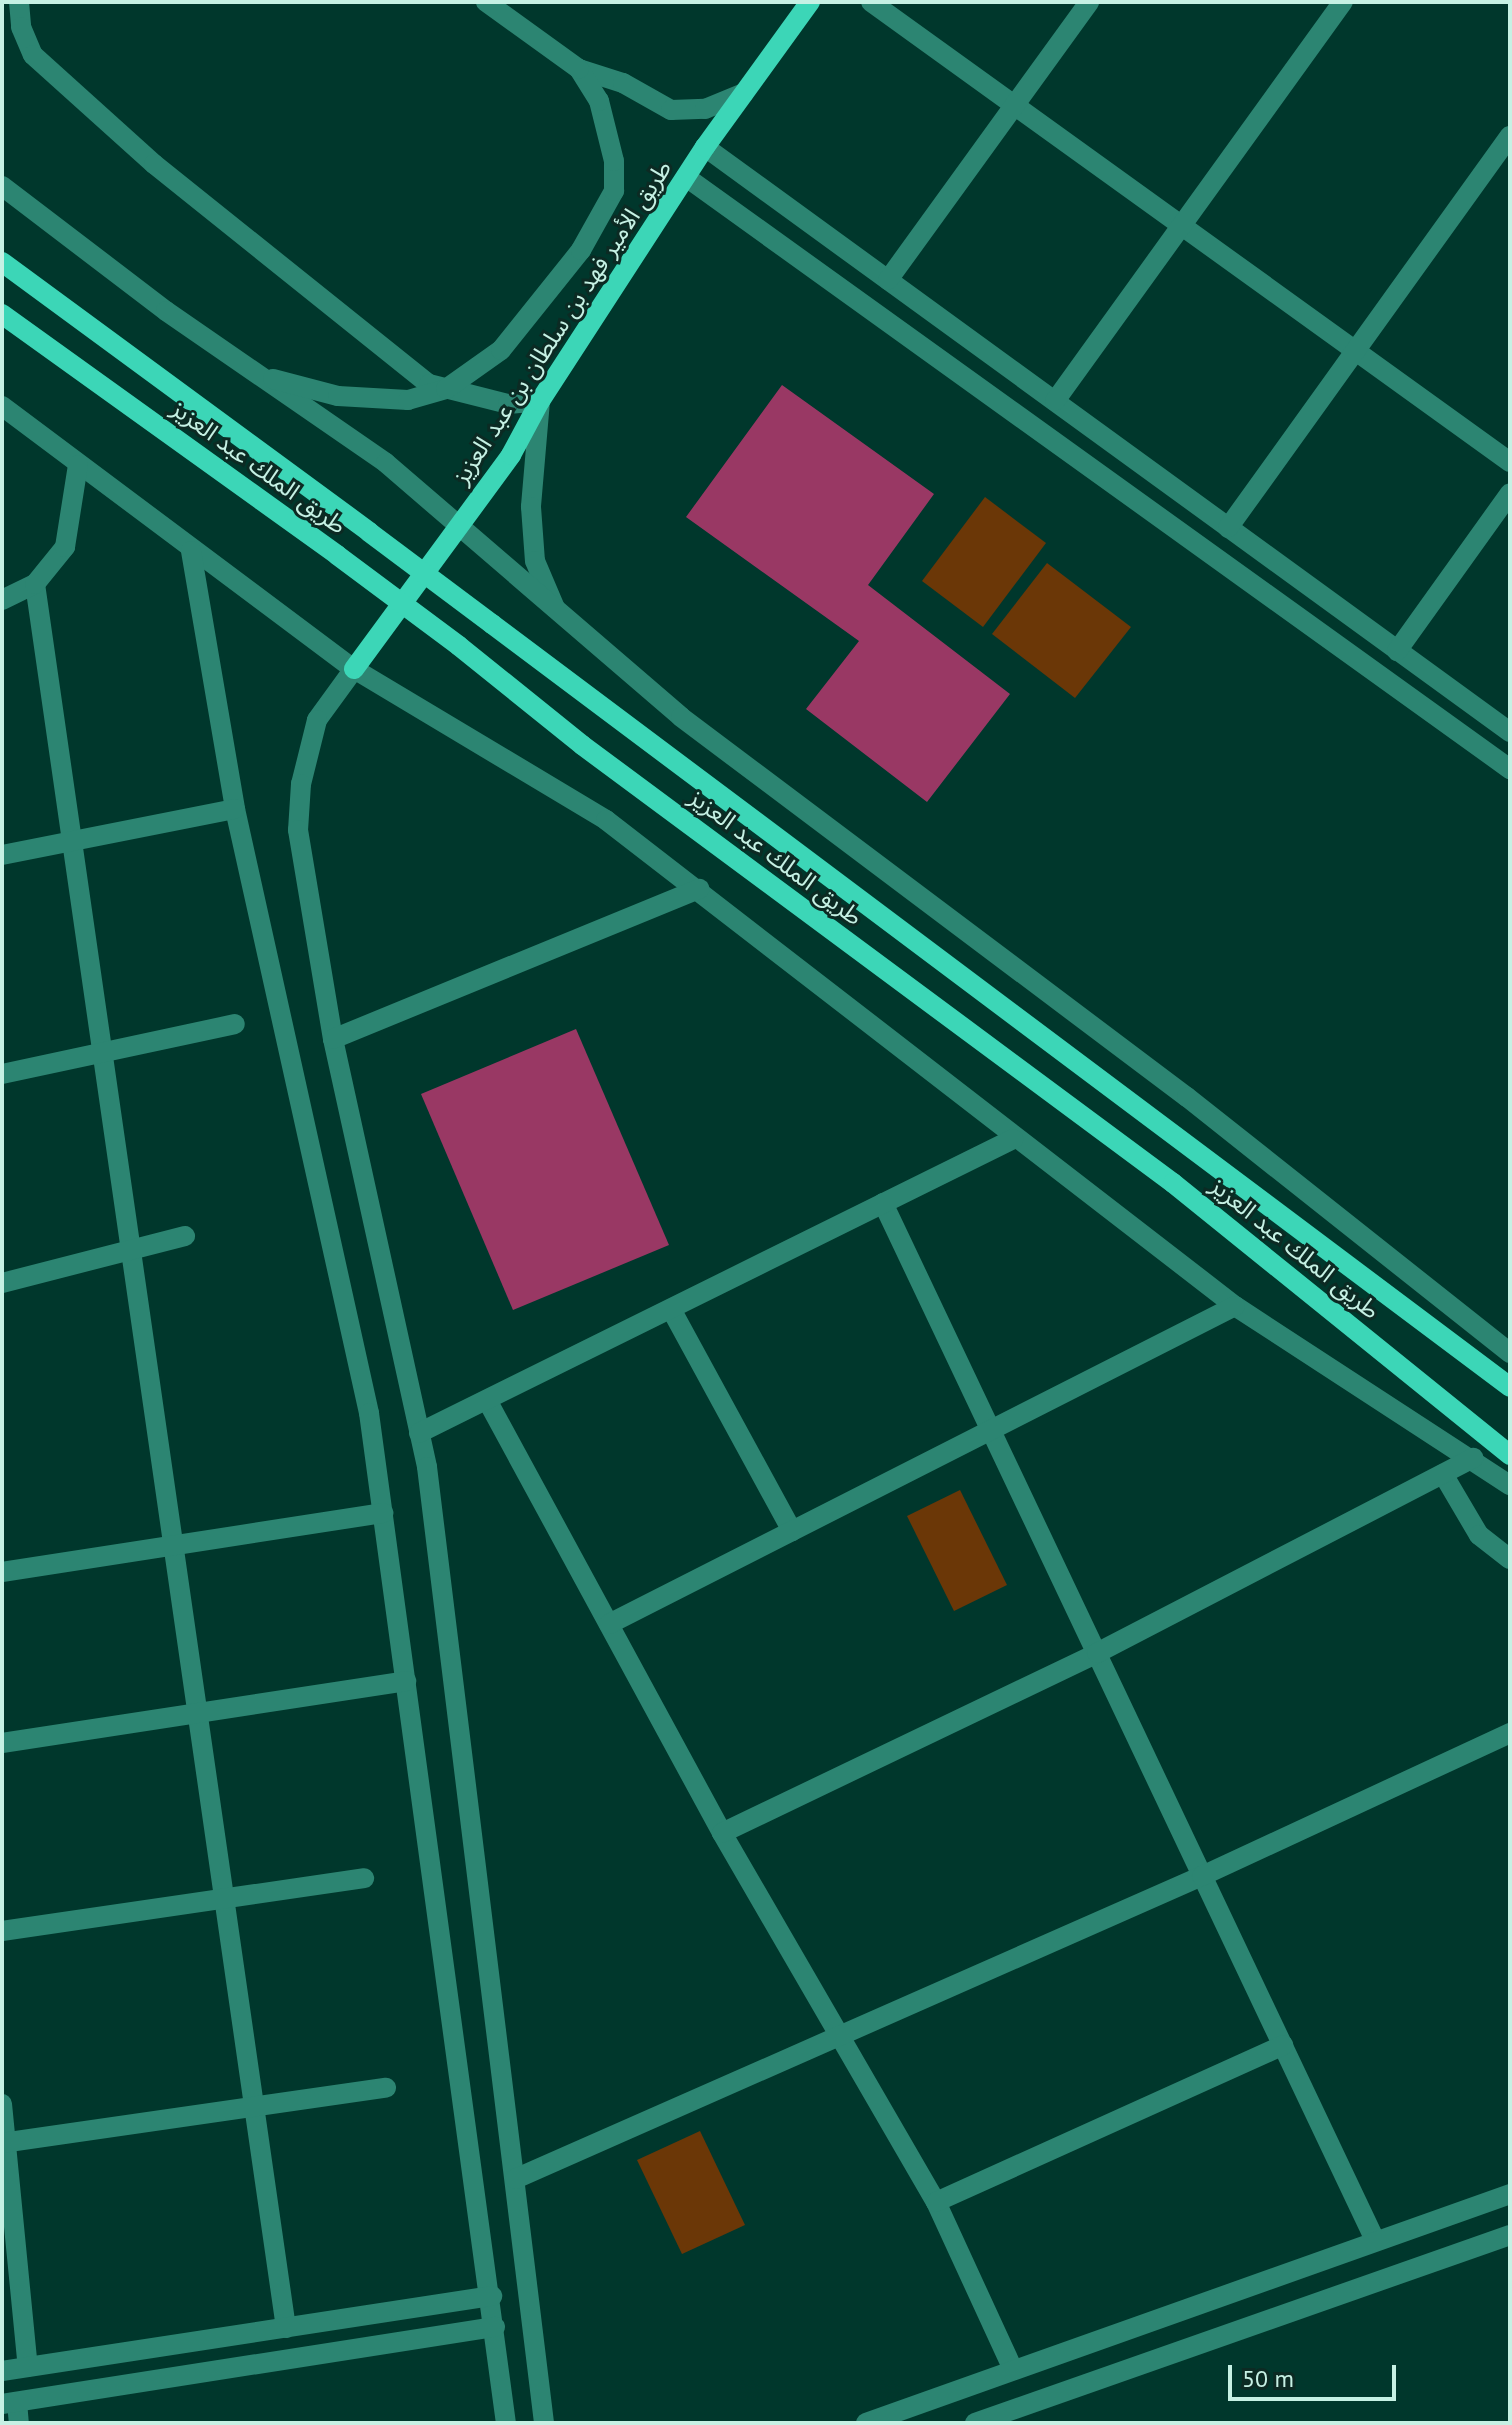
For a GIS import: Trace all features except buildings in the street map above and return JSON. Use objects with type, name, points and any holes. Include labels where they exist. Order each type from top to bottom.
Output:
[{"type":"main road","name":"طريق الأمير فهد بن سلطان بن عبد العزيز","points":[[354,669],[511,455],[540,401],[705,147],[810,2]]},
{"type":"main road","points":[[2,262],[369,532],[1510,1387]]},
{"type":"main road","name":"طريق الملك عبد العزيز","points":[[2,314],[337,555],[459,646],[582,745],[1173,1183],[1510,1455]]},
{"type":"street","points":[[19,2],[21,27],[33,55],[154,164],[429,384],[508,404],[540,401],[531,507],[535,561],[557,613]]},
{"type":"street","points":[[486,2],[579,69],[623,83],[671,110],[705,109],[744,93]]},
{"type":"street","points":[[871,2],[1510,462]]},
{"type":"street","points":[[888,280],[1089,2]]},
{"type":"street","points":[[1055,401],[1343,2]]},
{"type":"street","points":[[260,375],[352,397],[408,400],[446,389],[501,350],[581,250],[614,191],[614,161],[599,101],[579,69]]},
{"type":"street","points":[[1228,528],[1510,136]]},
{"type":"street","points":[[705,147],[1510,732]]},
{"type":"street","points":[[686,177],[1510,769]]},
{"type":"street","points":[[2,186],[386,463],[458,529],[681,717],[1187,1097],[1510,1353]]},
{"type":"street","points":[[2,406],[191,551],[354,669],[606,820],[699,889],[1013,1139],[1235,1306],[1473,1458],[1510,1485]]},
{"type":"street","points":[[2,600],[35,584],[65,547],[78,465]]},
{"type":"street","points":[[1397,651],[1510,493]]},
{"type":"street","points":[[191,551],[235,809],[366,1397],[492,2296],[506,2423]]},
{"type":"street","points":[[35,584],[286,2328]]},
{"type":"street","points":[[354,669],[317,720],[301,784],[298,830],[333,1039],[419,1433],[544,2423]]},
{"type":"street","points":[[2,855],[235,809]]},
{"type":"street","points":[[333,1039],[699,889]]},
{"type":"street","points":[[2,1074],[235,1024]]},
{"type":"street","points":[[419,1433],[1013,1139]]},
{"type":"street","points":[[883,1203],[1375,2240]]},
{"type":"street","points":[[2,1283],[185,1236]]},
{"type":"street","points":[[609,1624],[1235,1306]]},
{"type":"street","points":[[671,1309],[792,1531]]},
{"type":"street","points":[[487,1400],[722,1833],[842,2035],[936,2202],[1012,2367]]},
{"type":"street","points":[[722,1833],[1097,1653],[1473,1458]]},
{"type":"street","points":[[1443,1474],[1479,1535],[1510,1559]]},
{"type":"street","points":[[2,1572],[383,1513]]},
{"type":"street","points":[[2,1743],[406,1681]]},
{"type":"street","points":[[515,2179],[1202,1876],[1510,1733]]},
{"type":"street","points":[[2,1931],[364,1878]]},
{"type":"street","points":[[936,2202],[1283,2045]]},
{"type":"street","points":[[4,2143],[386,2088]]},
{"type":"street","points":[[2,2104],[28,2367]]},
{"type":"street","points":[[866,2423],[1012,2367],[1510,2194]]},
{"type":"street","points":[[975,2423],[1510,2235]]},
{"type":"street","points":[[2,2371],[492,2296]]},
{"type":"street","points":[[19,2423],[10,2403],[495,2327]]},
{"type":"shaded area","points":[[985,497],[1046,543],[983,627],[922,581]]},
{"type":"shaded area","points":[[1047,563],[1131,627],[1075,698],[992,634]]},
{"type":"shaded area","points":[[960,1490],[1007,1585],[954,1611],[907,1516]]},
{"type":"shaded area","points":[[700,2131],[745,2225],[682,2254],[637,2160]]}]
